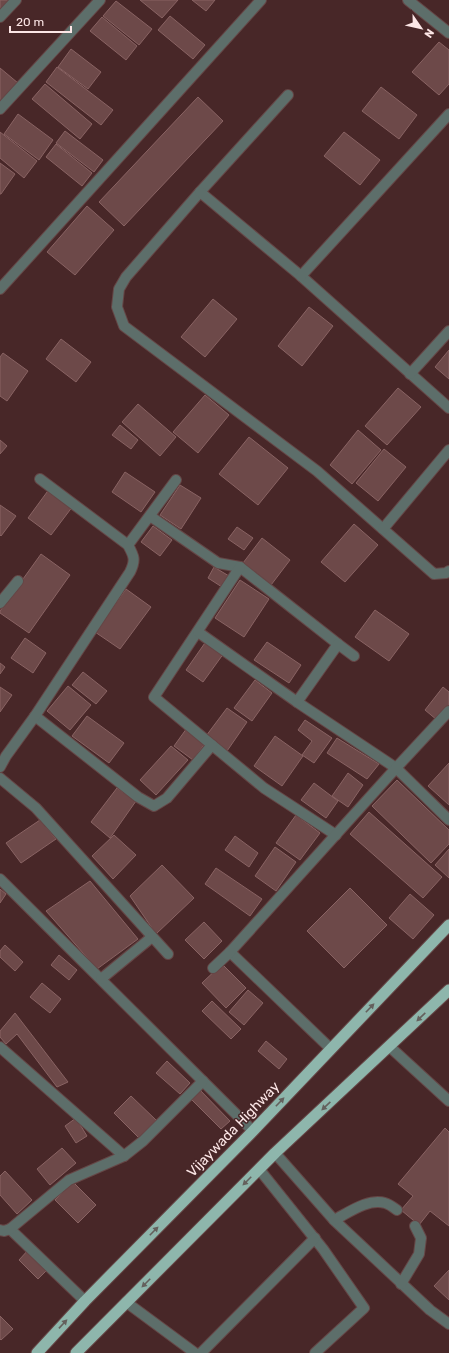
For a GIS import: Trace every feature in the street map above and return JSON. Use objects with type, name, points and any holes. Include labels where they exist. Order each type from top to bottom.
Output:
[{"type":"highway","name":"Vijaywada Highway","points":[[37,1353],[84,1301],[254,1131],[449,925]]},
{"type":"highway","points":[[76,1353],[275,1153],[390,1047],[449,990]]},
{"type":"street","points":[[0,17],[16,0]]},
{"type":"street","points":[[0,109],[100,0]]},
{"type":"street","points":[[0,289],[260,0]]},
{"type":"street","points":[[408,0],[449,33]]},
{"type":"street","points":[[288,95],[200,192],[126,277],[119,289],[117,307],[124,326],[317,471],[434,574],[446,574],[449,571]]},
{"type":"street","points":[[301,276],[449,114]]},
{"type":"street","points":[[200,192],[301,276],[449,408]]},
{"type":"street","points":[[410,374],[449,331]]},
{"type":"street","points":[[383,529],[449,450]]},
{"type":"street","points":[[0,767],[3,753],[35,716],[134,564],[134,555],[128,545],[40,479]]},
{"type":"street","points":[[128,545],[176,480]]},
{"type":"street","points":[[150,516],[218,564],[240,568],[354,656]]},
{"type":"street","points":[[240,568],[154,697],[264,788],[336,835]]},
{"type":"street","points":[[0,603],[18,581]]},
{"type":"street","points":[[198,632],[296,702],[396,768],[449,820]]},
{"type":"street","points":[[296,702],[338,644]]},
{"type":"street","points":[[213,968],[230,952],[449,711]]},
{"type":"street","points":[[35,716],[138,797],[154,806],[167,798],[212,745]]},
{"type":"street","points":[[0,778],[36,808],[168,954]]},
{"type":"street","points":[[0,879],[254,1131]]},
{"type":"street","points":[[101,979],[152,937]]},
{"type":"street","points":[[230,952],[331,1049]]},
{"type":"street","points":[[0,1047],[124,1156]]},
{"type":"street","points":[[390,1047],[449,1101]]},
{"type":"street","points":[[84,1301],[5,1230],[69,1180],[124,1156],[143,1141],[203,1080]]},
{"type":"street","points":[[275,1153],[334,1220],[430,1310],[449,1324]]},
{"type":"street","points":[[259,1169],[315,1238],[364,1308],[315,1353]]},
{"type":"street","points":[[334,1220],[364,1205],[375,1202],[386,1203],[397,1210]]},
{"type":"street","points":[[402,1284],[419,1254],[421,1238],[415,1226]]},
{"type":"street","points":[[201,1353],[315,1238]]},
{"type":"street","points":[[126,1302],[195,1353]]},
{"type":"building","points":[[0,0],[10,0],[0,11]]},
{"type":"building","points":[[140,0],[178,0],[162,18]]},
{"type":"building","points":[[192,0],[215,0],[206,11]]},
{"type":"building","points":[[116,1],[152,29],[139,45],[103,16]]},
{"type":"building","points":[[170,16],[205,45],[193,59],[158,30]]},
{"type":"building","points":[[102,17],[137,46],[126,60],[90,31]]},
{"type":"building","points":[[439,42],[449,50],[449,84],[439,95],[412,72]]},
{"type":"building","points":[[71,49],[101,72],[88,89],[58,67]]},
{"type":"building","points":[[57,67],[113,110],[101,125],[46,82]]},
{"type":"building","points":[[0,68],[18,83],[0,102]]},
{"type":"building","points":[[45,84],[92,124],[80,139],[32,99]]},
{"type":"building","points":[[381,87],[417,115],[399,139],[362,111]]},
{"type":"building","points":[[198,97],[223,121],[124,226],[99,202]]},
{"type":"building","points":[[18,114],[53,140],[39,160],[4,134]]},
{"type":"building","points":[[65,131],[103,160],[94,172],[56,143]]},
{"type":"building","points":[[0,132],[37,161],[24,178],[0,158]]},
{"type":"building","points":[[344,132],[380,160],[360,185],[324,156]]},
{"type":"building","points":[[56,144],[92,173],[82,186],[46,157]]},
{"type":"building","points":[[0,163],[15,174],[1,194],[0,194]]},
{"type":"building","points":[[87,206],[114,230],[75,275],[47,252]]},
{"type":"building","points":[[213,299],[237,319],[205,357],[181,337]]},
{"type":"building","points":[[309,307],[333,326],[302,366],[278,346]]},
{"type":"building","points":[[61,339],[91,362],[76,382],[46,359]]},
{"type":"building","points":[[449,350],[449,379],[435,367]]},
{"type":"building","points":[[3,353],[28,371],[7,401],[0,396],[0,357]]},
{"type":"building","points":[[398,388],[421,407],[387,445],[365,426]]},
{"type":"building","points":[[205,395],[229,415],[198,453],[173,432]]},
{"type":"building","points":[[138,404],[176,437],[160,456],[122,422]]},
{"type":"building","points":[[120,425],[138,440],[131,449],[112,435]]},
{"type":"building","points":[[358,430],[381,450],[352,484],[330,465]]},
{"type":"building","points":[[249,437],[288,468],[258,505],[219,474]]},
{"type":"building","points":[[0,440],[7,446],[0,454]]},
{"type":"building","points":[[384,449],[406,467],[378,501],[356,483]]},
{"type":"building","points":[[125,472],[155,492],[141,512],[112,492]]},
{"type":"building","points":[[180,485],[201,498],[181,529],[160,515]]},
{"type":"building","points":[[50,488],[73,506],[51,535],[28,518]]},
{"type":"building","points":[[0,505],[16,516],[1,536],[0,535]]},
{"type":"building","points":[[354,524],[378,545],[345,582],[321,562]]},
{"type":"building","points":[[153,526],[172,540],[160,556],[141,542]]},
{"type":"building","points":[[237,527],[253,538],[244,550],[228,539]]},
{"type":"building","points":[[262,538],[290,560],[271,585],[243,563]]},
{"type":"building","points":[[41,554],[70,575],[29,633],[0,613],[0,611]]},
{"type":"building","points":[[214,567],[229,576],[222,587],[208,578]]},
{"type":"building","points":[[240,580],[269,599],[244,637],[215,618]]},
{"type":"building","points":[[126,589],[151,607],[120,649],[95,632]]},
{"type":"building","points":[[375,610],[409,634],[389,661],[355,637]]},
{"type":"building","points":[[25,638],[46,653],[33,673],[11,658]]},
{"type":"building","points":[[207,640],[224,653],[203,682],[186,670]]},
{"type":"building","points":[[267,642],[301,665],[289,683],[254,660]]},
{"type":"building","points":[[0,663],[5,667],[0,674]]},
{"type":"building","points":[[83,672],[107,691],[96,704],[72,685]]},
{"type":"building","points":[[255,680],[272,693],[252,721],[234,708]]},
{"type":"building","points":[[68,686],[91,705],[70,730],[47,711]]},
{"type":"building","points":[[0,687],[12,695],[0,712]]},
{"type":"building","points":[[443,687],[449,692],[449,706],[437,720],[425,710]]},
{"type":"building","points":[[227,708],[247,722],[227,751],[206,736]]},
{"type":"building","points":[[87,716],[124,743],[109,763],[72,736]]},
{"type":"building","points":[[305,720],[332,738],[314,763],[302,755],[312,741],[298,730]]},
{"type":"building","points":[[187,728],[206,742],[193,760],[174,746]]},
{"type":"building","points":[[275,736],[303,756],[282,786],[254,766]]},
{"type":"building","points":[[337,738],[379,764],[367,779],[327,753]]},
{"type":"building","points":[[171,746],[188,760],[156,795],[140,780]]},
{"type":"building","points":[[449,763],[449,805],[428,786]]},
{"type":"building","points":[[348,773],[363,785],[348,807],[332,796]]},
{"type":"building","points":[[397,780],[449,830],[449,844],[431,863],[372,806]]},
{"type":"building","points":[[314,783],[338,801],[326,818],[301,800]]},
{"type":"building","points":[[117,788],[136,801],[110,838],[91,822]]},
{"type":"building","points":[[369,812],[442,877],[423,898],[350,834]]},
{"type":"building","points":[[296,815],[320,833],[300,860],[276,843]]},
{"type":"building","points":[[40,820],[56,839],[21,863],[6,843]]},
{"type":"building","points":[[114,835],[136,855],[113,879],[92,856]]},
{"type":"building","points":[[235,836],[258,853],[249,867],[225,850]]},
{"type":"building","points":[[275,847],[296,862],[276,891],[255,876]]},
{"type":"building","points":[[449,849],[449,878],[435,865]]},
{"type":"building","points":[[162,865],[194,898],[156,934],[130,896]]},
{"type":"building","points":[[216,868],[262,899],[250,916],[205,884]]},
{"type":"building","points":[[90,881],[138,939],[97,969],[46,911]]},
{"type":"building","points":[[350,888],[387,925],[344,968],[307,931]]},
{"type":"building","points":[[0,889],[6,894],[0,903]]},
{"type":"building","points":[[410,894],[434,915],[413,939],[389,918]]},
{"type":"building","points":[[204,922],[222,941],[204,959],[185,940]]},
{"type":"building","points":[[5,945],[23,962],[15,971],[0,957],[0,951]]},
{"type":"building","points":[[59,955],[77,970],[69,980],[51,965]]},
{"type":"building","points":[[222,964],[246,988],[226,1008],[202,983]]},
{"type":"building","points":[[42,983],[61,999],[50,1013],[30,997]]},
{"type":"building","points":[[248,990],[263,1003],[244,1025],[229,1012]]},
{"type":"building","points":[[212,1001],[241,1029],[231,1039],[202,1011]]},
{"type":"building","points":[[15,1013],[68,1082],[57,1087],[17,1034],[6,1044],[0,1037],[0,1031]]},
{"type":"building","points":[[266,1041],[287,1059],[279,1069],[258,1051]]},
{"type":"building","points":[[167,1061],[190,1083],[180,1094],[156,1073]]},
{"type":"building","points":[[199,1089],[230,1121],[221,1129],[190,1098]]},
{"type":"building","points":[[131,1096],[156,1120],[139,1138],[114,1113]]},
{"type":"building","points":[[76,1118],[87,1136],[76,1143],[65,1126]]},
{"type":"building","points":[[445,1128],[449,1132],[449,1226],[430,1211],[419,1225],[401,1210],[413,1196],[398,1184]]},
{"type":"building","points":[[62,1148],[76,1163],[50,1185],[37,1169]]},
{"type":"building","points":[[5,1171],[32,1200],[17,1214],[0,1195],[0,1176]]},
{"type":"building","points":[[73,1182],[96,1205],[78,1223],[55,1200]]},
{"type":"building","points":[[29,1249],[48,1269],[38,1279],[19,1260]]},
{"type":"building","points":[[449,1270],[449,1300],[434,1286]]},
{"type":"building","points":[[0,1316],[13,1329],[1,1340],[0,1339]]}]
